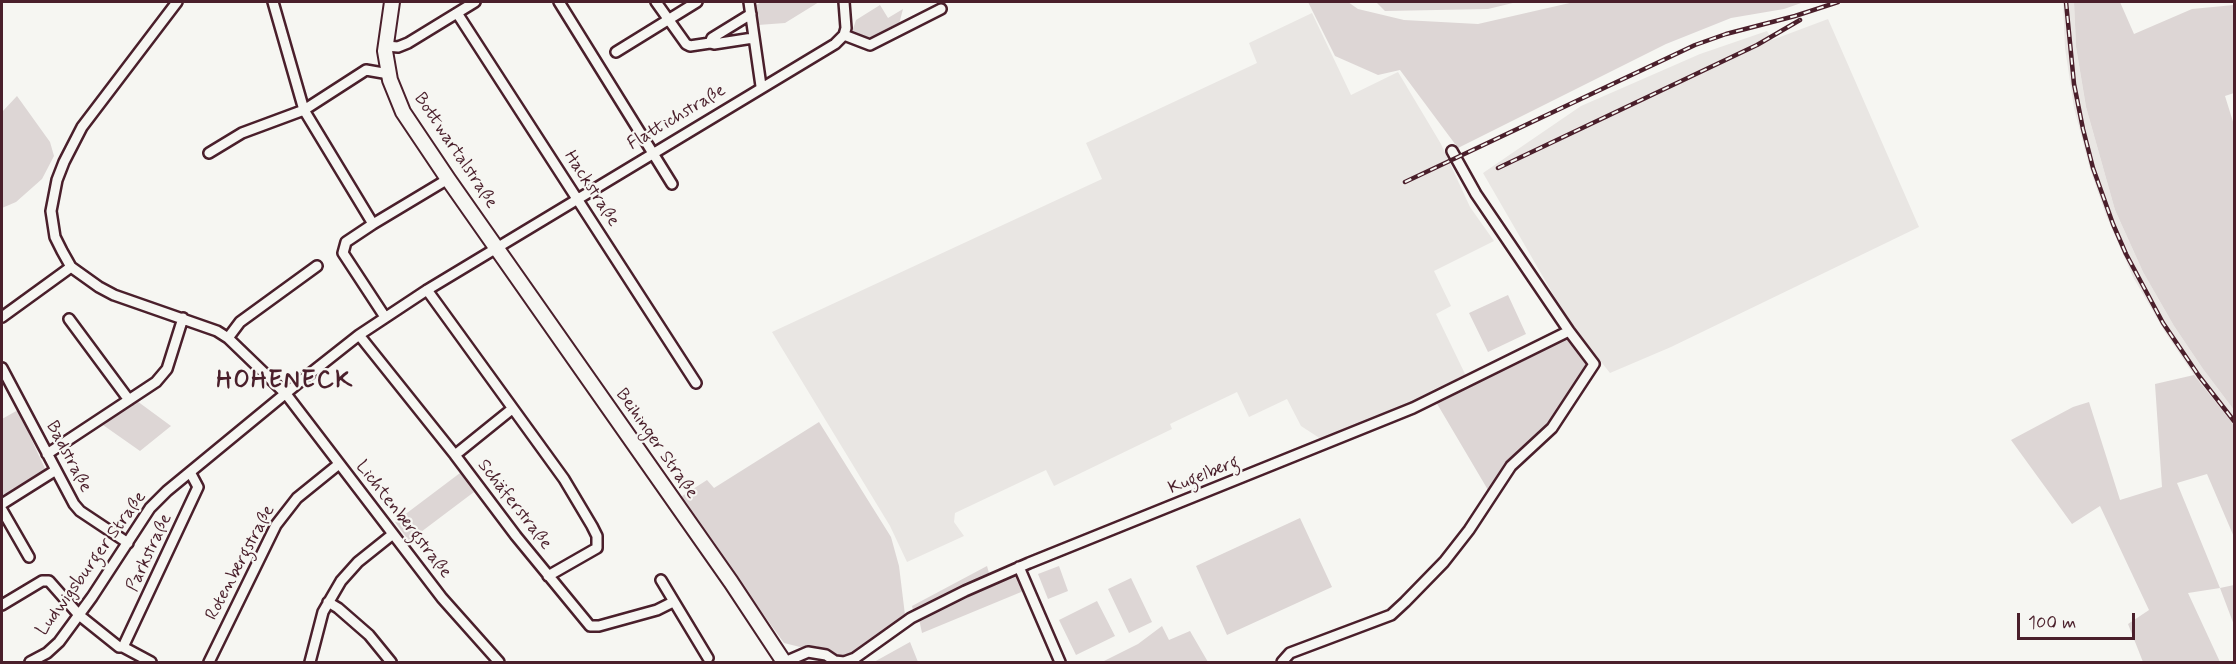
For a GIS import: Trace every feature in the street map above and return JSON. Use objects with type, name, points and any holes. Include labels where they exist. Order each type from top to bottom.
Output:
[{"type":"main road","name":"Bottwartalstraße","points":[[392,2],[386,46],[388,74],[403,112],[497,247]]},
{"type":"main road","name":"Beihinger Straße","points":[[497,247],[785,663]]},
{"type":"street","points":[[2,317],[71,267],[56,237],[51,211],[57,180],[64,162],[82,128],[177,2]]},
{"type":"street","points":[[273,2],[304,110],[373,224]]},
{"type":"street","points":[[386,46],[408,43],[475,2]]},
{"type":"street","points":[[559,2],[672,184]]},
{"type":"street","points":[[656,2],[686,44],[695,46],[753,38]]},
{"type":"street","points":[[616,52],[697,2]]},
{"type":"street","points":[[844,2],[847,22],[844,35],[870,45],[941,9]]},
{"type":"street","points":[[710,43],[712,38],[752,6]]},
{"type":"street","points":[[752,6],[753,38],[761,86]]},
{"type":"street","name":"Hackstraße","points":[[457,13],[696,383]]},
{"type":"street","name":"Flattichstraße","points":[[497,247],[761,86],[835,44],[844,35]]},
{"type":"street","points":[[209,153],[242,133],[304,110],[366,70],[388,74]]},
{"type":"street","points":[[1282,663],[1290,653],[1391,615],[1405,602],[1444,562],[1469,530],[1511,466],[1552,428],[1594,364],[1476,194],[1452,151]]},
{"type":"street","points":[[385,317],[343,253],[346,242],[448,179]]},
{"type":"street","name":"Ludwigsburger Straße","points":[[30,663],[47,653],[59,642],[150,508],[190,472],[358,335],[497,247]]},
{"type":"street","points":[[228,338],[240,322],[317,266]]},
{"type":"street","name":"Lichtenbergstraße","points":[[71,267],[114,295],[183,318],[217,331],[228,338],[286,394],[442,598],[499,663]]},
{"type":"street","points":[[428,290],[564,478],[597,536],[597,548],[548,576]]},
{"type":"street","points":[[48,454],[156,382],[166,369],[183,318]]},
{"type":"street","points":[[69,320],[129,400]]},
{"type":"street","name":"Kugelberg","points":[[785,663],[808,652],[826,655],[836,661],[844,662],[855,658],[911,618],[1019,567],[1413,408],[1569,331]]},
{"type":"street","name":"Schäferstraße","points":[[358,335],[590,627],[657,610],[674,602]]},
{"type":"street","name":"Badstraße","points":[[2,368],[80,511],[128,543]]},
{"type":"street","points":[[454,455],[512,409]]},
{"type":"street","name":"Rotenbergstraße","points":[[209,663],[276,525],[297,498],[339,464]]},
{"type":"street","points":[[2,504],[56,470]]},
{"type":"street","name":"Parkstraße","points":[[123,648],[196,493],[198,487],[190,472]]},
{"type":"street","points":[[2,510],[29,557]]},
{"type":"street","points":[[310,663],[323,612],[341,580],[358,562],[393,534]]},
{"type":"street","points":[[1019,567],[1060,663]]},
{"type":"street","points":[[661,580],[708,658]]},
{"type":"street","points":[[2,606],[42,581],[49,581],[79,615],[119,647],[151,663]]},
{"type":"street","points":[[328,602],[369,635],[391,663]]},
{"type":"shaded area","points":[[761,2],[819,2],[785,23],[758,25],[755,6]]},
{"type":"shaded area","points":[[1308,2],[1348,2],[1358,9],[1404,20],[1478,24],[1574,2],[1804,2],[1784,9],[1731,18],[1666,44],[1458,148],[1400,70],[1378,75],[1335,56]]},
{"type":"shaded area","points":[[1376,2],[1517,2],[1488,9],[1385,11]]},
{"type":"shaded area","points":[[2063,2],[2074,2],[2076,47],[2086,107],[2115,210],[2143,272],[2174,326],[2234,410],[2234,425],[2194,375],[2165,332],[2133,277],[2106,215],[2090,169],[2074,108],[2065,48]]},
{"type":"shaded area","points":[[2074,2],[2120,2],[2134,34],[2192,9],[2234,5],[2234,93],[2225,96],[2234,125],[2234,410],[2174,326],[2143,272],[2115,210],[2086,107],[2076,47]]},
{"type":"shaded area","points":[[880,5],[888,18],[903,9],[898,28],[867,42],[851,35],[856,20]]},
{"type":"shaded area","points":[[1312,13],[1351,95],[1398,72],[1441,144],[1470,207],[1494,241],[1434,271],[1451,306],[1436,314],[1467,378],[1392,414],[1324,441],[1301,426],[1287,399],[1249,417],[1237,392],[1170,424],[1172,429],[1054,486],[1046,470],[955,513],[954,522],[964,536],[907,562],[890,526],[772,332],[1102,179],[1086,143],[1257,63],[1249,43]]},
{"type":"shaded area","points":[[1828,19],[1919,227],[1671,347],[1610,373],[1568,320],[1483,173],[1581,106],[1700,54],[1767,31],[1772,40]]},
{"type":"shaded area","points":[[17,96],[50,142],[54,156],[42,179],[16,202],[2,208],[2,112]]},
{"type":"shaded area","points":[[1508,295],[1526,334],[1488,352],[1469,313]]},
{"type":"shaded area","points":[[1565,337],[1590,362],[1542,433],[1516,453],[1488,490],[1436,402]]},
{"type":"shaded area","points":[[2194,375],[2234,425],[2234,537],[2207,474],[2177,483],[2220,588],[2188,593],[2220,662],[2143,662],[2128,624],[2149,610],[2100,506],[2072,524],[2011,440],[2073,407],[2089,402],[2120,500],[2162,487],[2155,384]]},
{"type":"shaded area","points":[[137,401],[171,426],[140,451],[103,425]]},
{"type":"shaded area","points":[[18,410],[47,473],[2,496],[2,419]]},
{"type":"shaded area","points":[[819,422],[891,537],[899,566],[905,615],[854,653],[839,656],[816,646],[800,647],[784,643],[679,498],[707,480],[714,488]]},
{"type":"shaded area","points":[[460,473],[474,492],[409,541],[395,522]]},
{"type":"shaded area","points":[[1300,518],[1332,587],[1227,635],[1196,566]]},
{"type":"shaded area","points":[[987,566],[989,573],[913,610],[912,606]]},
{"type":"shaded area","points":[[1059,566],[1068,591],[1048,599],[1038,574]]},
{"type":"shaded area","points":[[1017,575],[1026,590],[922,633],[919,619]]},
{"type":"shaded area","points":[[1131,578],[1152,622],[1129,633],[1108,589]]},
{"type":"shaded area","points":[[2234,585],[2234,625],[2220,588]]},
{"type":"shaded area","points":[[1097,601],[1115,636],[1076,655],[1059,620]]},
{"type":"shaded area","points":[[1162,626],[1169,640],[1190,631],[1208,662],[1102,662],[1138,644]]},
{"type":"shaded area","points":[[910,642],[918,662],[874,662]]},
{"type":"railway","points":[[1405,182],[1695,45],[1838,2]]},
{"type":"railway","points":[[2066,2],[2074,84],[2083,129],[2093,168],[2113,224],[2126,254],[2163,323],[2199,376],[2234,421]]},
{"type":"railway","points":[[1498,168],[1757,45],[1800,20]]},
{"type":"district","name":"HOHENECK","points":[[285,382]]}]
